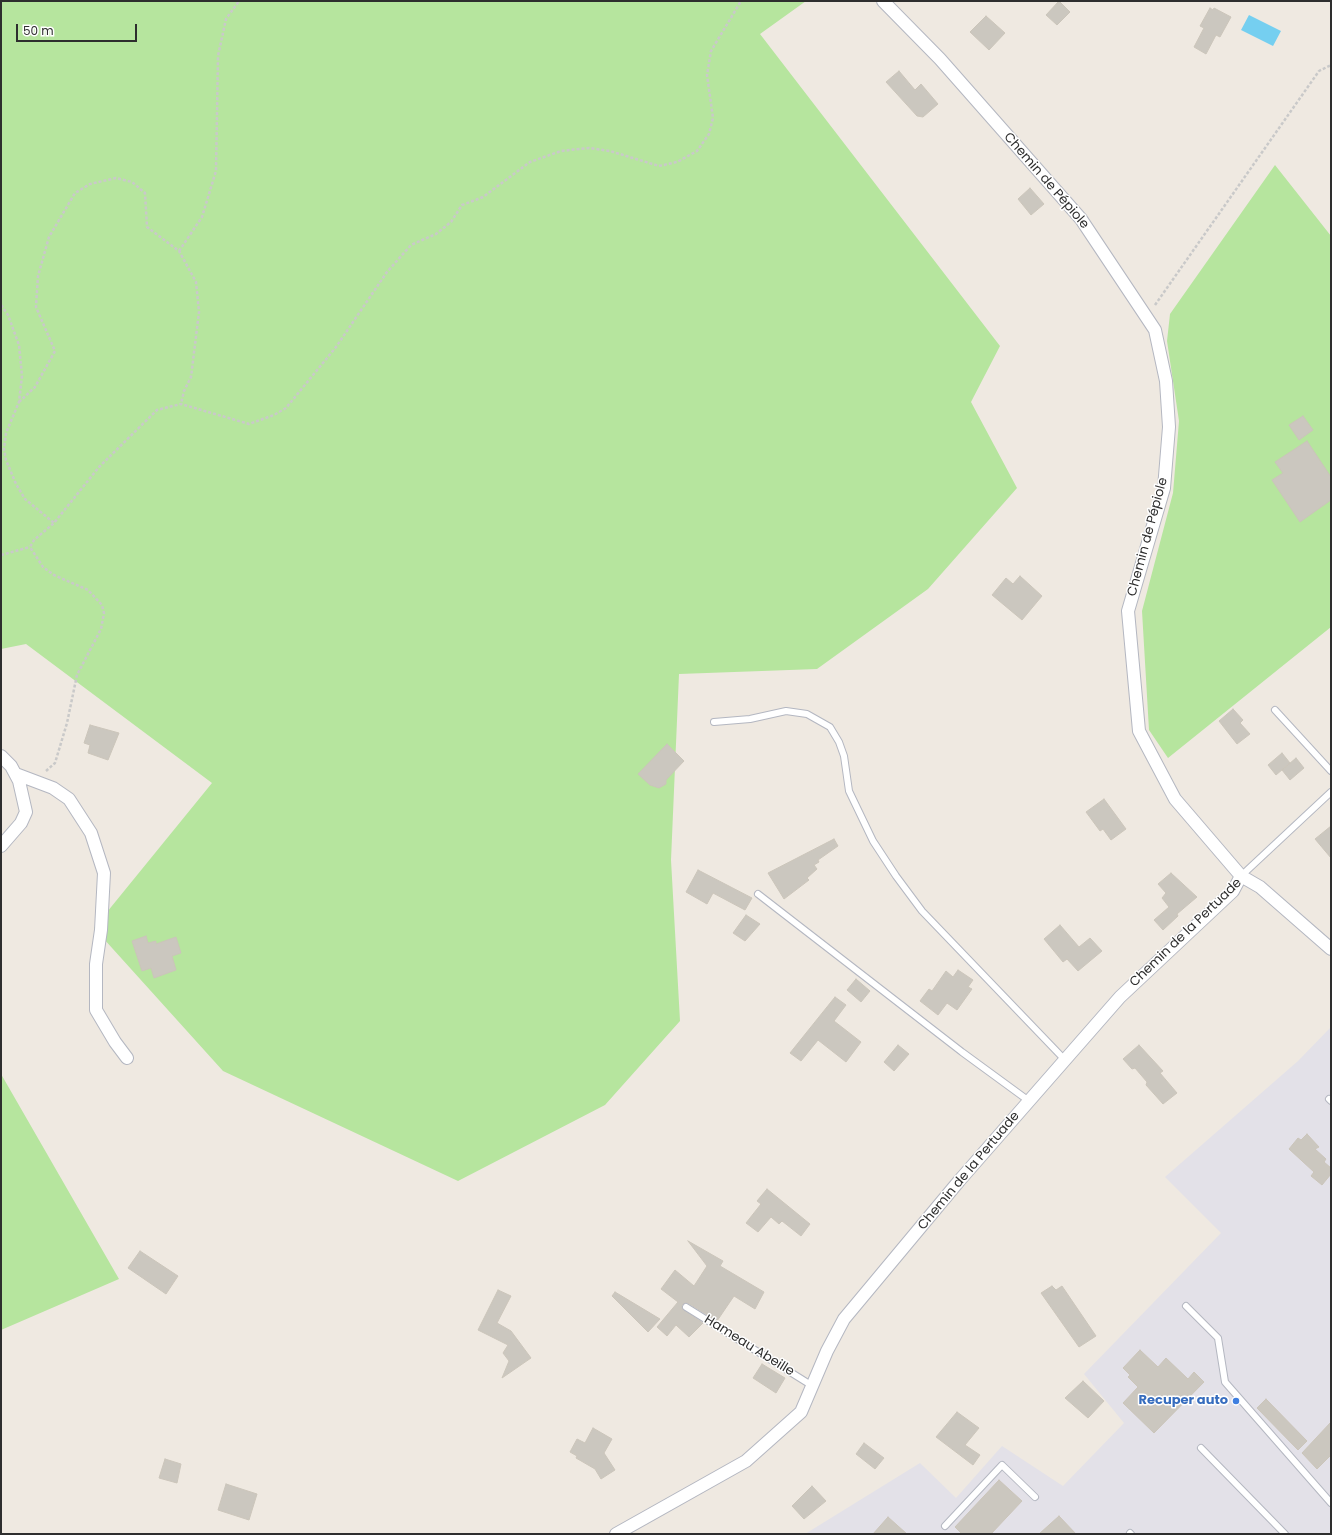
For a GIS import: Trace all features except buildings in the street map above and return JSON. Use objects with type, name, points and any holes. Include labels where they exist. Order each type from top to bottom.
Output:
[{"type":"street","name":"Chemin de Pépiole","points":[[883,1],[940,59],[1082,219],[1155,330],[1166,380],[1169,427],[1164,488],[1128,611],[1140,731],[1175,800],[1241,876]]},
{"type":"street","points":[[1,756],[11,766],[16,774],[26,812],[22,823],[1,846]]},
{"type":"street","points":[[16,774],[54,788],[69,799],[91,833],[104,873],[101,930],[96,964],[96,1010],[115,1042],[128,1058]]},
{"type":"street","name":"Chemin de la Pertuade","points":[[616,1534],[746,1461],[801,1412],[811,1385],[844,1319],[959,1181],[1120,997],[1233,891],[1241,876],[1260,887],[1331,949]]},
{"type":"lane","points":[[1275,710],[1331,771]]},
{"type":"lane","points":[[714,722],[750,719],[786,711],[807,714],[830,727],[839,742],[844,756],[849,791],[873,841],[896,876],[922,911],[1020,1015],[1065,1060]]},
{"type":"lane","points":[[1241,876],[1331,792]]},
{"type":"lane","points":[[758,894],[962,1052],[1029,1101]]},
{"type":"lane","points":[[1186,1306],[1218,1338],[1225,1382],[1331,1503]]},
{"type":"lane","name":"Hameau Abeille","points":[[686,1307],[811,1385]]},
{"type":"lane","points":[[1201,1448],[1285,1534]]},
{"type":"lane","points":[[945,1526],[1002,1464],[1035,1497]]},
{"type":"path","points":[[179,250],[202,217],[216,171],[218,56],[226,19],[239,1]]},
{"type":"path","points":[[1,555],[30,548],[34,540],[54,523],[99,467],[157,410],[181,404],[249,424],[274,415],[286,408],[336,347],[387,272],[411,245],[436,234],[451,222],[462,205],[483,196],[530,162],[561,151],[589,148],[610,151],[659,166],[677,162],[697,151],[710,134],[713,118],[707,74],[711,51],[741,1]]},
{"type":"path","points":[[1147,317],[1319,71],[1331,65]]},
{"type":"path","points":[[19,402],[35,388],[55,351],[36,307],[38,276],[48,237],[75,193],[90,184],[116,178],[132,182],[145,193],[147,227],[179,250],[196,282],[199,312],[192,376],[184,391],[181,404]]},
{"type":"path","points":[[1,305],[8,315],[19,345],[22,360],[19,402],[6,433],[4,449],[6,460],[16,484],[25,499],[54,523]]},
{"type":"path","points":[[30,548],[43,567],[54,575],[88,590],[102,606],[104,613],[100,629],[77,675],[67,723],[55,763],[33,780]]},
{"type":"shaded area","points":[[1331,1027],[1331,1534],[805,1534],[920,1463],[956,1498],[1002,1446],[1063,1486],[1124,1423],[1084,1374],[1221,1233],[1165,1177],[1298,1061]]},
{"type":"green space","points":[[1,1],[806,1],[760,34],[1000,346],[971,402],[1017,488],[928,589],[817,669],[679,674],[671,860],[680,1021],[605,1105],[458,1181],[223,1071],[94,928],[212,783],[26,644],[1,649]]},
{"type":"green space","points":[[1275,165],[1331,236],[1331,627],[1168,758],[1149,730],[1142,611],[1173,493],[1179,421],[1167,341],[1170,314]]},
{"type":"green space","points":[[1,1074],[119,1279],[1,1330]]},
{"type":"water","points":[[1249,15],[1281,31],[1273,46],[1241,30]]},
{"type":"place","name":"Recuper auto","points":[[1236,1401]]}]
